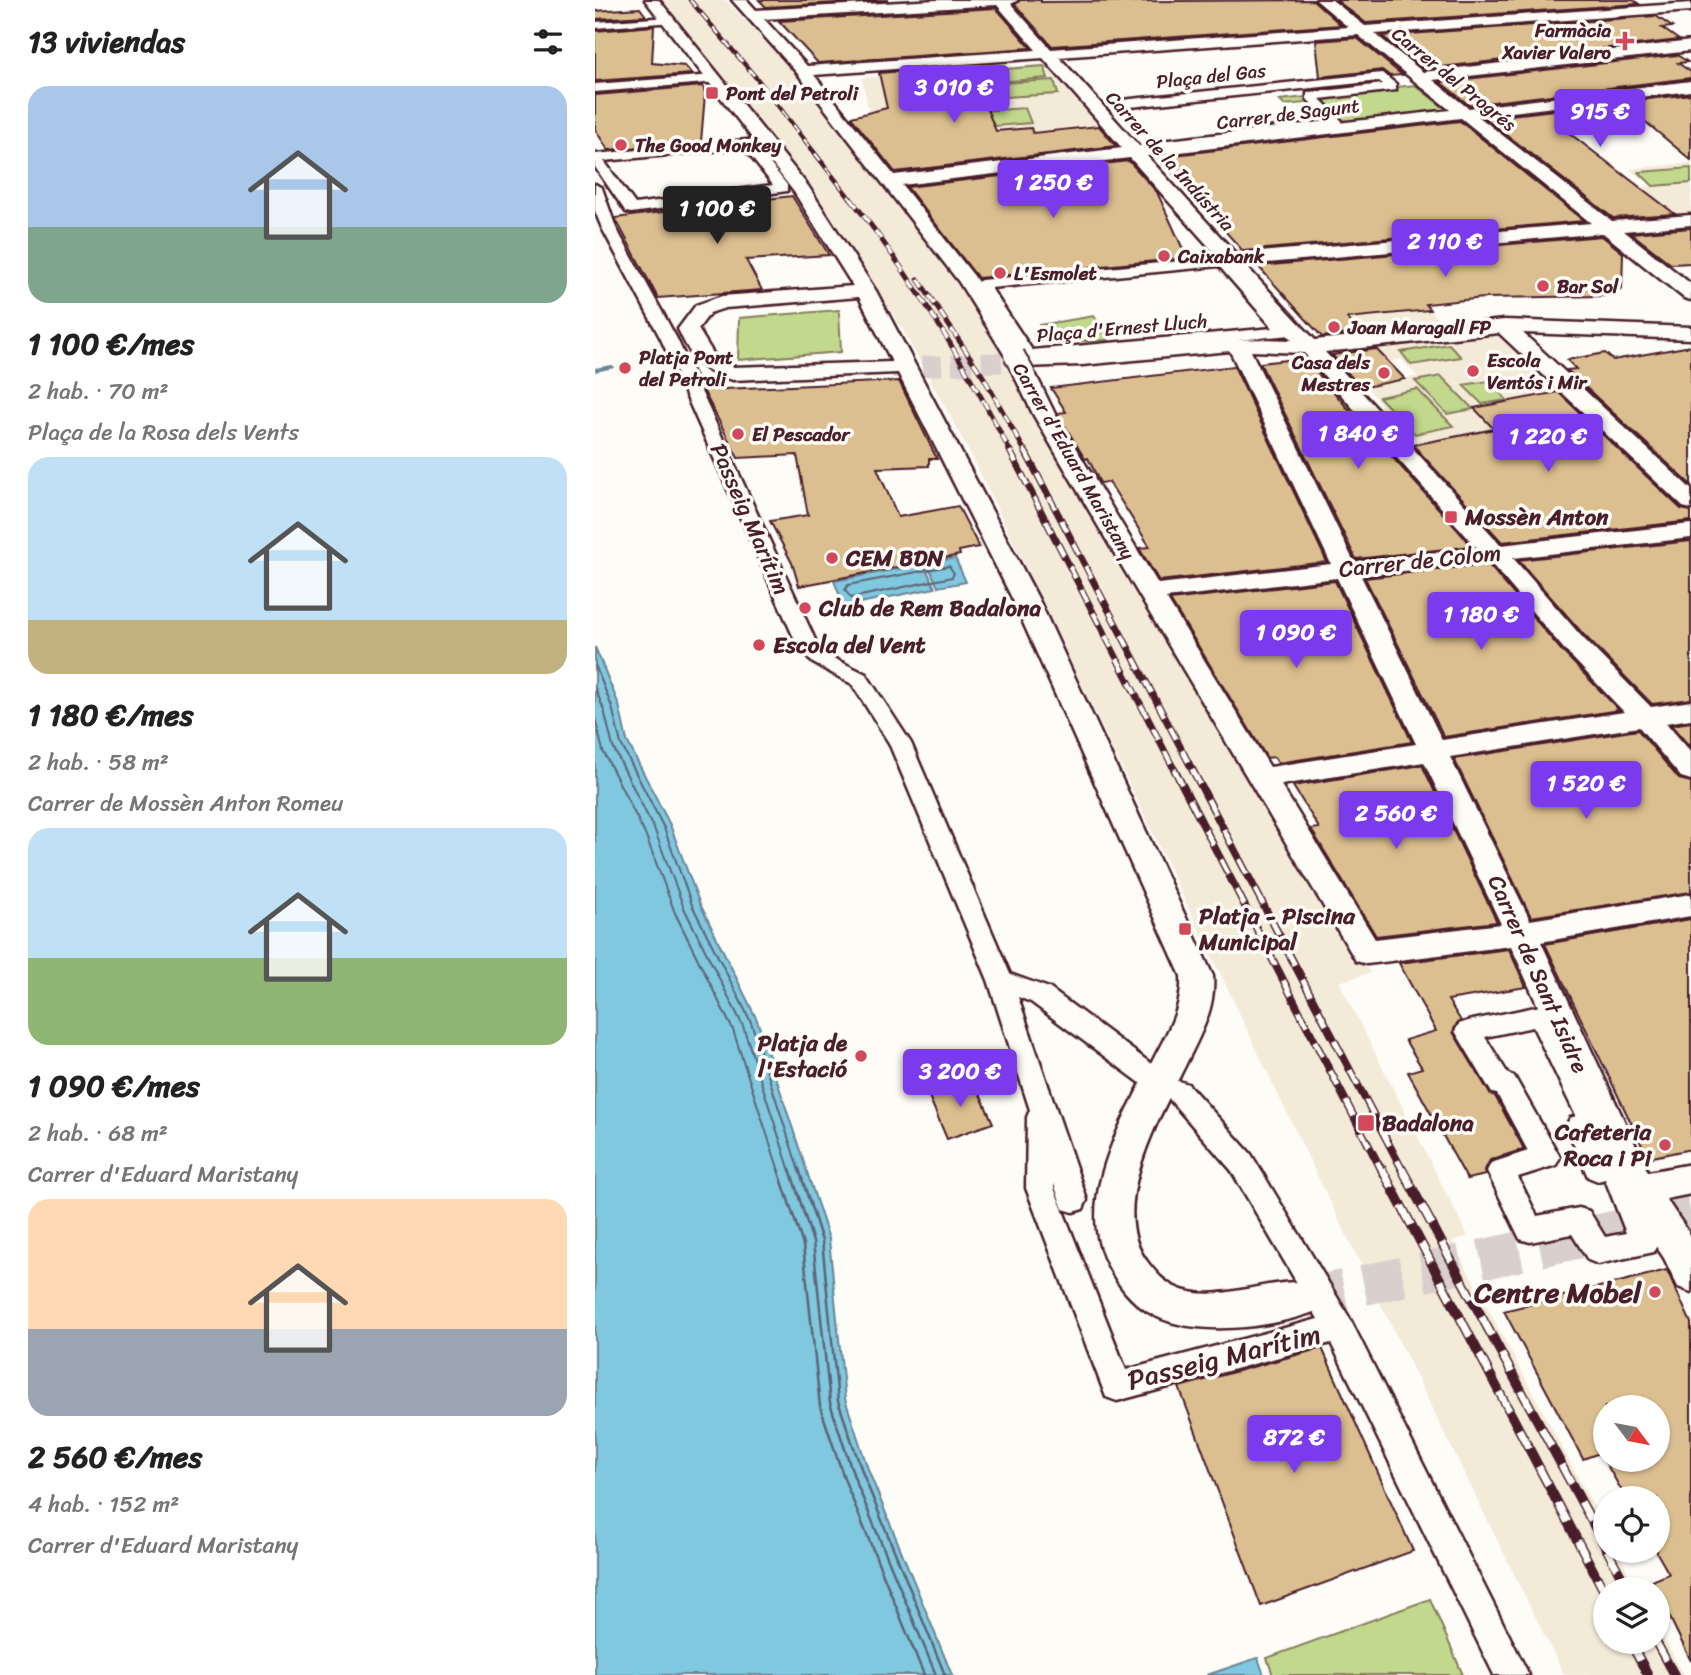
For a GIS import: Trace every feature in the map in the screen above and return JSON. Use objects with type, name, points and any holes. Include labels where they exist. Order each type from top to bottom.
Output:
[{"type":"street","points":[[652,0],[802,190],[866,291],[1026,600],[1192,963],[1199,985],[1189,1023],[1118,1177],[1112,1222],[1122,1261],[1151,1294],[1188,1310],[1215,1311],[1305,1298]]},
{"type":"street","name":"Carrer d'Eduard Maristany","points":[[739,0],[803,71],[967,280],[1021,364],[1044,414],[1367,952],[1521,933]]},
{"type":"street","name":"Carrer de la Indústria","points":[[1001,0],[1227,261],[1311,347],[1573,643],[1645,717],[1691,770]]},
{"type":"street","points":[[751,15],[1011,0]]},
{"type":"street","name":"Carrer del Progrés","points":[[1323,0],[1691,294]]},
{"type":"street","points":[[1552,0],[1589,26]]},
{"type":"street","points":[[803,71],[1691,6]]},
{"type":"street","points":[[595,25],[669,20]]},
{"type":"street","points":[[1610,41],[1691,101]]},
{"type":"street","points":[[1419,77],[1691,46]]},
{"type":"street","name":"Plaça del Gas","points":[[1382,77],[1392,87],[1311,96],[1338,124],[1149,146],[1112,106],[1382,77]]},
{"type":"street","points":[[595,88],[714,79]]},
{"type":"street","name":"Carrer de Sagunt","points":[[890,181],[1691,86]]},
{"type":"street","points":[[747,144],[782,188],[631,209],[595,158],[747,144]]},
{"type":"street","name":"Passeig Marítim","points":[[595,188],[602,214],[650,309],[669,339],[807,647],[820,659],[859,679],[900,743],[1000,981],[1041,1097],[1073,1200]]},
{"type":"street","points":[[1227,261],[1691,220]]},
{"type":"street","name":"Plaça d'Ernest Lluch","points":[[1227,261],[1285,332],[1028,355],[981,284],[1035,279],[1227,261]]},
{"type":"street","points":[[866,291],[722,302],[703,310],[688,329],[708,363],[727,373],[745,375],[892,368]]},
{"type":"street","points":[[1021,364],[1237,344],[1311,347],[1504,326],[1691,333]]},
{"type":"street","points":[[1504,326],[1691,502]]},
{"type":"street","name":"Carrer de Sant Isidre","points":[[1237,344],[1521,933],[1638,1189],[1686,1254]]},
{"type":"street","name":"Carrer de Colom","points":[[1150,592],[1691,531]]},
{"type":"street","points":[[1261,778],[1691,710]]},
{"type":"street","points":[[1521,933],[1691,905]]},
{"type":"street","points":[[1000,981],[1040,995],[1148,1075]]},
{"type":"street","points":[[1540,1016],[1594,1124],[1579,1126],[1598,1169],[1613,1165],[1644,1243],[1598,1251],[1579,1220],[1530,1230],[1501,1171],[1545,1157],[1504,1084],[1501,1085],[1480,1051],[1468,1031],[1540,1016]]},
{"type":"street","points":[[1179,1092],[1241,1162],[1339,1327],[1512,1675]]},
{"type":"street","name":"Passeig Marítim","points":[[1041,1097],[1040,1188],[1117,1387],[1339,1327]]},
{"type":"street","points":[[1638,1189],[1691,1179]]},
{"type":"shaded area","points":[[662,0],[726,0],[798,75],[858,147],[993,325],[1008,361],[1370,973],[1339,982],[1468,1236],[1452,1241],[1593,1505],[1593,1563],[1623,1563],[1631,1577],[1593,1577],[1593,1654],[1670,1654],[1670,1650],[1684,1675],[1564,1675],[1312,1165],[974,460],[904,332],[807,189]]},
{"type":"shaded area","points":[[1044,64],[1119,149],[898,175],[845,118],[869,113],[862,78]]},
{"type":"shaded area","points":[[1691,163],[1691,215],[1673,216],[1640,188],[1653,186],[1629,169]]},
{"type":"shaded area","points":[[1430,310],[1441,324],[1322,337],[1307,322]]},
{"type":"shaded area","points":[[1497,334],[1557,392],[1475,408],[1494,429],[1418,444],[1366,387],[1417,376],[1401,359],[1350,369],[1336,353]]},
{"type":"green space","points":[[1044,66],[1048,78],[985,83],[981,71]]},
{"type":"green space","points":[[1054,80],[1058,94],[988,98],[985,84]]},
{"type":"green space","points":[[1415,85],[1449,112],[1338,124],[1316,102],[1284,105],[1279,100]]},
{"type":"green space","points":[[1025,108],[1031,123],[957,129],[952,113]]},
{"type":"green space","points":[[1691,168],[1691,183],[1653,186],[1639,172]]},
{"type":"green space","points":[[839,310],[841,352],[738,360],[739,318]]},
{"type":"green space","points":[[1094,316],[1109,340],[1062,342],[1048,339],[1039,325]]},
{"type":"green space","points":[[1449,344],[1461,357],[1411,365],[1401,352]]},
{"type":"green space","points":[[1441,376],[1473,409],[1447,414],[1415,381]]},
{"type":"green space","points":[[1489,381],[1507,400],[1482,404],[1463,385]]},
{"type":"green space","points":[[1417,389],[1453,426],[1415,434],[1379,397]]},
{"type":"green space","points":[[1430,1599],[1463,1675],[1273,1675],[1267,1658]]},
{"type":"water","points":[[955,558],[966,582],[938,587],[927,563]]},
{"type":"water","points":[[924,564],[935,588],[844,606],[834,581]]},
{"type":"water","points":[[595,647],[619,705],[627,741],[670,825],[699,902],[757,1020],[829,1239],[845,1399],[869,1472],[952,1675],[595,1675]]},
{"type":"water","points":[[1257,1658],[1264,1675],[1207,1675]]},
{"type":"building","points":[[759,0],[889,0],[766,7]]},
{"type":"building","points":[[1020,0],[1313,0],[1341,25],[1052,46],[1015,5]]},
{"type":"building","points":[[1336,0],[1633,0],[1639,4],[1366,23]]},
{"type":"building","points":[[640,8],[646,16],[595,19],[595,11]]},
{"type":"building","points":[[996,8],[1031,48],[818,63],[779,21]]},
{"type":"building","points":[[1656,16],[1672,27],[1662,28],[1679,40],[1424,69],[1382,36]]},
{"type":"building","points":[[654,26],[652,63],[685,66],[692,74],[595,81],[595,31]]},
{"type":"building","points":[[1357,38],[1402,75],[1390,76],[1382,70],[1320,77],[1316,41]]},
{"type":"building","points":[[1677,55],[1688,62],[1678,63],[1691,72],[1691,78],[1469,105],[1440,82]]},
{"type":"building","points":[[969,66],[996,131],[1031,128],[1033,133],[1099,126],[1116,146],[895,172],[851,117],[887,108],[879,73]]},
{"type":"building","points":[[703,86],[705,94],[701,142],[608,150],[595,129],[595,95]]},
{"type":"building","points":[[1691,94],[1691,160],[1635,113],[1556,123],[1675,214],[1613,218],[1485,118]]},
{"type":"building","points":[[1460,121],[1584,221],[1243,251],[1158,157]]},
{"type":"building","points":[[1129,161],[1157,192],[1187,258],[978,278],[907,187]]},
{"type":"building","points":[[792,196],[829,255],[746,260],[762,290],[658,298],[615,218],[710,206],[712,213],[759,209],[759,200]]},
{"type":"building","points":[[1691,228],[1691,263],[1671,264],[1631,233]]},
{"type":"building","points":[[1602,236],[1623,253],[1622,288],[1605,296],[1484,298],[1426,304],[1430,310],[1347,318],[1360,333],[1322,337],[1258,266]]},
{"type":"building","points":[[1691,346],[1691,485],[1567,370],[1576,369],[1567,360],[1605,353],[1613,360]]},
{"type":"building","points":[[1376,349],[1405,379],[1361,388],[1332,355]]},
{"type":"building","points":[[1305,358],[1383,450],[1386,450],[1472,546],[1356,559],[1260,363]]},
{"type":"building","points":[[1234,366],[1327,562],[1159,581],[1139,548],[1150,547],[1109,482],[1100,483],[1088,458],[1085,459],[1057,413],[1066,412],[1051,388]]},
{"type":"building","points":[[899,381],[937,459],[929,459],[929,466],[877,468],[898,517],[958,506],[979,547],[959,551],[960,555],[799,586],[792,563],[770,521],[808,515],[797,455],[738,458],[703,390]]},
{"type":"building","points":[[1558,392],[1681,509],[1691,511],[1691,521],[1502,542],[1413,445],[1494,429],[1474,408]]},
{"type":"building","points":[[1691,541],[1691,699],[1652,704],[1584,635],[1518,560]]},
{"type":"building","points":[[1488,564],[1562,651],[1619,710],[1444,737],[1365,578]]},
{"type":"building","points":[[1335,581],[1412,742],[1278,763],[1274,757],[1267,758],[1170,600]]},
{"type":"building","points":[[1691,722],[1691,748],[1671,725]]},
{"type":"building","points":[[1638,730],[1679,779],[1691,782],[1691,892],[1531,917],[1454,759]]},
{"type":"building","points":[[1422,765],[1497,922],[1376,936],[1311,829],[1319,828],[1293,786]]},
{"type":"building","points":[[1691,919],[1691,1149],[1648,1158],[1545,944]]},
{"type":"building","points":[[1509,949],[1526,987],[1448,1000],[1461,1021],[1453,1032],[1490,1094],[1495,1096],[1524,1149],[1490,1160],[1485,1170],[1486,1175],[1467,1179],[1408,1072],[1422,1068],[1405,1040],[1436,1031],[1399,963]]},
{"type":"building","points":[[973,1079],[993,1123],[947,1139],[928,1094]]},
{"type":"building","points":[[1667,1270],[1691,1323],[1691,1661],[1670,1618],[1670,1577],[1662,1577],[1669,1574],[1663,1563],[1670,1563],[1670,1486],[1619,1486],[1611,1472],[1670,1472],[1670,1395],[1593,1395],[1593,1455],[1583,1459],[1504,1311]]},
{"type":"building","points":[[1322,1348],[1413,1551],[1261,1606],[1179,1387]]},
{"type":"waterway","points":[[595,370],[612,367]]},
{"type":"tunnel","points":[[892,368],[1024,361]]},
{"type":"tunnel","points":[[1305,1298],[1691,1214]]},
{"type":"railway","points":[[690,0],[758,80],[852,201]]},
{"type":"railway","points":[[851,199],[937,322],[1011,453]]},
{"type":"railway","points":[[918,279],[984,378],[1026,453]]},
{"type":"railway","points":[[1010,451],[1175,771]]},
{"type":"railway","points":[[1025,451],[1193,771]]},
{"type":"railway","points":[[1174,769],[1382,1171]]},
{"type":"railway","points":[[1192,769],[1403,1171]]},
{"type":"railway","points":[[1382,1169],[1597,1577]]},
{"type":"railway","points":[[1402,1169],[1593,1524]]},
{"type":"railway","points":[[1614,1563],[1622,1577]]},
{"type":"railway","points":[[1637,1654],[1648,1675]]},
{"type":"railway","points":[[1663,1654],[1674,1675]]},
{"type":"place","name":"Farmàcia Xavier Valero","points":[[1625,41]]},
{"type":"place","name":"Pont del Petroli","points":[[712,93]]},
{"type":"place","name":"The Good Monkey","points":[[621,145]]},
{"type":"place","name":"Caixabank","points":[[1164,256]]},
{"type":"place","name":"L'Esmolet","points":[[1000,273]]},
{"type":"place","name":"Bar Sol","points":[[1543,286]]},
{"type":"place","name":"Joan Maragall FP","points":[[1334,327]]},
{"type":"place","name":"Platja Pont del Petroli","points":[[625,368]]},
{"type":"place","name":"Escola Ventós i Mir","points":[[1473,371]]},
{"type":"place","name":"Casa dels Mestres","points":[[1384,373]]},
{"type":"place","name":"El Pescador","points":[[738,434]]},
{"type":"place","name":"Mossèn Anton","points":[[1451,517]]},
{"type":"place","name":"CEM BDN","points":[[832,558]]},
{"type":"place","name":"Club de Rem Badalona","points":[[805,608]]},
{"type":"place","name":"Escola del Vent","points":[[759,645]]},
{"type":"place","name":"Platja - Piscina Municipal","points":[[1185,929]]},
{"type":"place","name":"Platja de l'Estació","points":[[861,1056]]},
{"type":"place","name":"Badalona","points":[[1366,1123]]},
{"type":"place","name":"Cafeteria Roca i Pi","points":[[1665,1145]]},
{"type":"place","name":"Centre Mobel","points":[[1655,1292]]}]
